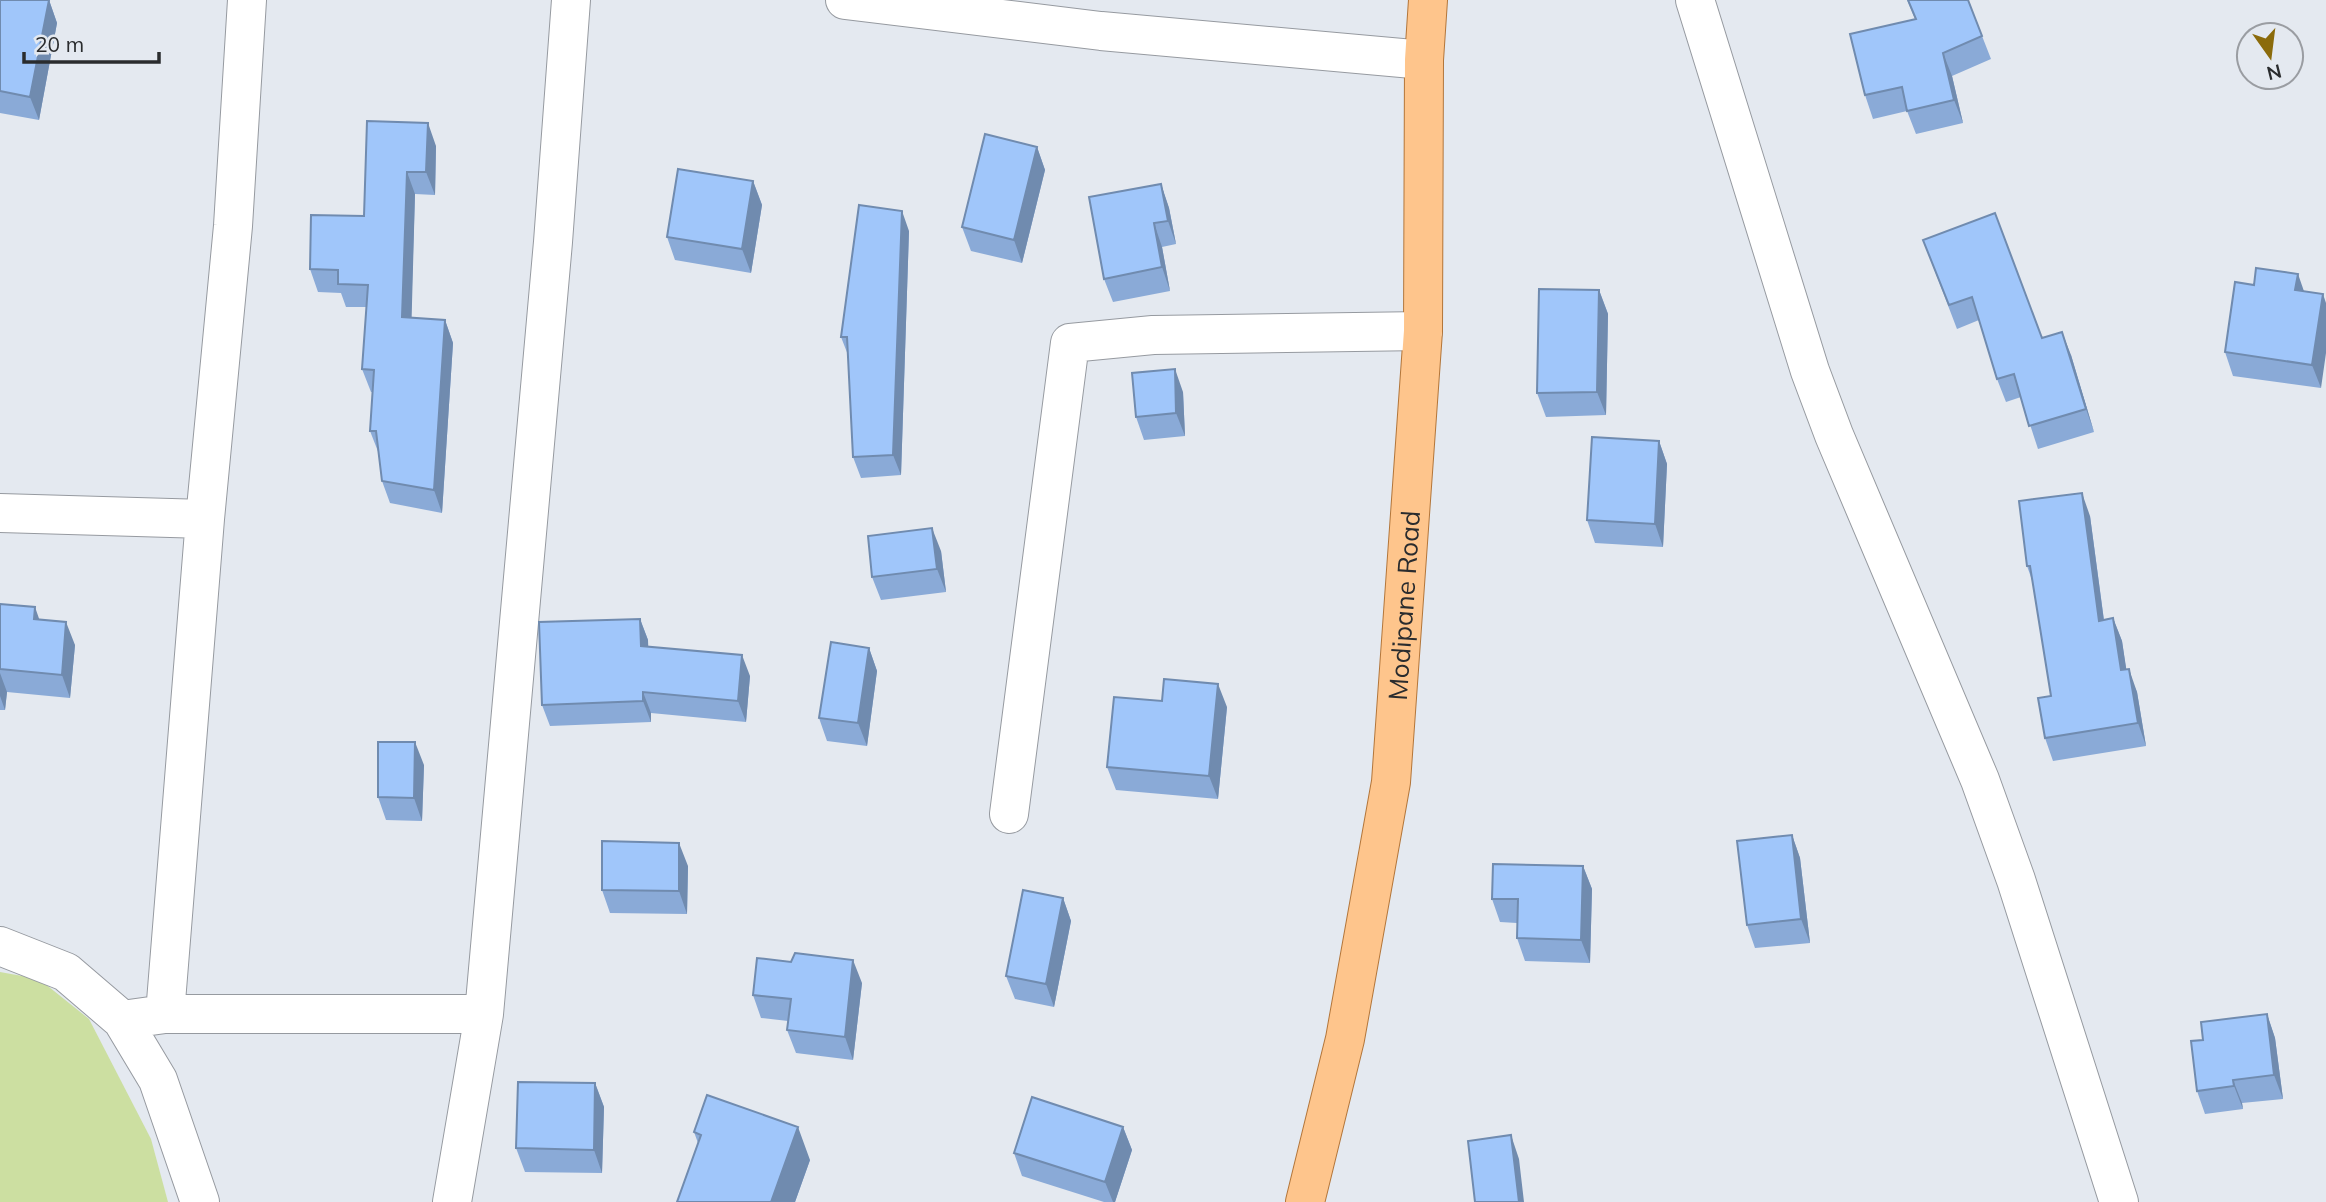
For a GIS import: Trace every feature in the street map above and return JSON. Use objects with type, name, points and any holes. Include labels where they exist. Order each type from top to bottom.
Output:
[{"type":"main road","name":"Modipane Road","points":[[1305,1202],[1345,1038],[1391,782],[1423,331],[1424,60],[1428,0]]},
{"type":"street","points":[[165,1014],[205,519],[233,226],[247,0]]},
{"type":"street","points":[[452,1202],[484,1014],[571,0]]},
{"type":"street","points":[[845,0],[1101,31],[1424,60]]},
{"type":"street","points":[[1696,0],[1810,371],[1839,448],[1980,780],[2016,880],[2119,1202]]},
{"type":"street","points":[[1009,814],[1070,343],[1153,335],[1423,331]]},
{"type":"street","points":[[0,513],[205,519]]},
{"type":"street","points":[[0,946],[66,972],[122,1020],[158,1080],[200,1202]]},
{"type":"street","points":[[122,1020],[165,1014],[484,1014]]},
{"type":"green space","points":[[0,972],[39,979],[89,1019],[151,1139],[168,1202],[0,1202]]},
{"type":"building","points":[[0,0],[49,0],[30,97],[0,91]]},
{"type":"building","points":[[1908,0],[1968,0],[1982,36],[1943,53],[1954,100],[1907,111],[1902,87],[1865,95],[1850,34],[1916,19]]},
{"type":"building","points":[[367,121],[428,123],[426,172],[407,172],[402,317],[445,320],[434,490],[382,481],[376,431],[370,431],[374,370],[362,369],[368,285],[338,284],[338,270],[310,269],[311,215],[364,216]]},
{"type":"building","points":[[985,134],[1037,147],[1014,240],[962,227]]},
{"type":"building","points":[[678,169],[753,181],[742,249],[667,237]]},
{"type":"building","points":[[1161,184],[1168,221],[1154,223],[1162,267],[1104,279],[1089,197]]},
{"type":"building","points":[[859,205],[902,211],[893,455],[853,457],[847,337],[841,337]]},
{"type":"building","points":[[1995,213],[2042,338],[2062,332],[2086,409],[2029,426],[2014,374],[1997,379],[1972,297],[1949,305],[1923,240]]},
{"type":"building","points":[[2256,268],[2298,274],[2295,290],[2323,294],[2312,365],[2225,352],[2235,282],[2254,285]]},
{"type":"building","points":[[1539,289],[1599,290],[1597,392],[1537,393]]},
{"type":"building","points":[[1175,369],[1176,413],[1136,417],[1132,373]]},
{"type":"building","points":[[1592,437],[1659,441],[1655,524],[1587,520]]},
{"type":"building","points":[[2082,493],[2099,621],[2113,618],[2121,670],[2129,669],[2138,723],[2045,738],[2038,698],[2051,696],[2030,566],[2027,566],[2019,501]]},
{"type":"building","points":[[932,528],[937,569],[872,577],[868,536]]},
{"type":"building","points":[[0,604],[35,607],[34,619],[66,622],[62,675],[0,669]]},
{"type":"building","points":[[640,619],[641,646],[742,655],[738,701],[643,692],[643,701],[542,705],[539,622]]},
{"type":"building","points":[[831,642],[869,648],[858,723],[819,718]]},
{"type":"building","points":[[1164,679],[1218,684],[1209,776],[1107,767],[1114,697],[1162,701]]},
{"type":"building","points":[[378,742],[415,742],[414,798],[378,797]]},
{"type":"building","points":[[1792,835],[1801,919],[1747,925],[1737,841]]},
{"type":"building","points":[[602,841],[679,843],[679,891],[602,890]]},
{"type":"building","points":[[1493,864],[1583,866],[1581,940],[1517,938],[1518,899],[1492,899]]},
{"type":"building","points":[[1023,890],[1063,898],[1046,984],[1006,976]]},
{"type":"building","points":[[795,953],[853,960],[845,1037],[787,1030],[791,999],[753,995],[757,958],[791,962]]},
{"type":"building","points":[[2267,1014],[2274,1075],[2233,1080],[2234,1086],[2197,1091],[2191,1041],[2203,1040],[2201,1022]]},
{"type":"building","points":[[518,1082],[595,1083],[594,1150],[516,1148]]},
{"type":"building","points":[[707,1095],[798,1127],[771,1202],[677,1202],[701,1135],[694,1132]]},
{"type":"building","points":[[1032,1097],[1123,1127],[1105,1182],[1014,1153]]},
{"type":"building","points":[[1511,1135],[1519,1202],[1475,1202],[1468,1141]]}]
